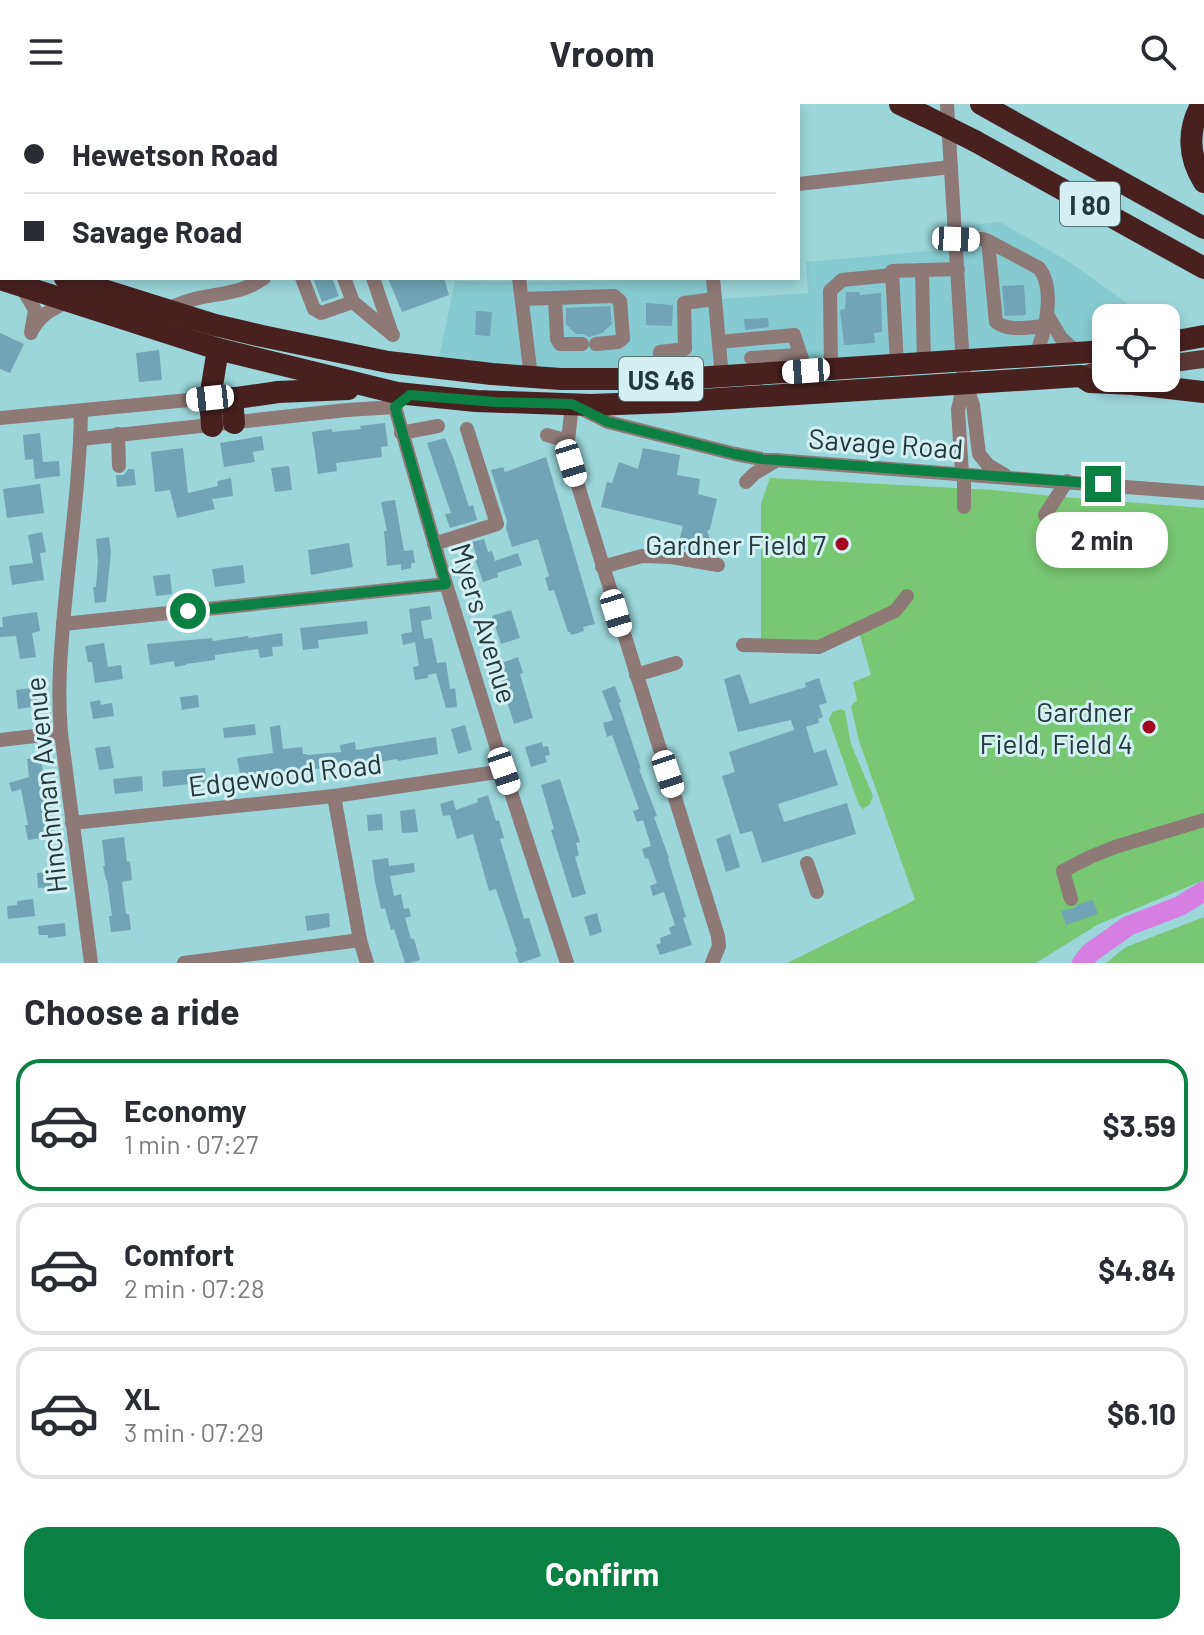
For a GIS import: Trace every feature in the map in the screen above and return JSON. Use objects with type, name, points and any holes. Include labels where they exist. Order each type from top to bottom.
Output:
[{"type":"highway","name":"I 80","points":[[900,104],[975,141],[1204,268]]},
{"type":"highway","name":"I 80","points":[[981,104],[1204,228]]},
{"type":"highway","points":[[1202,104],[1195,116],[1191,140],[1195,163],[1204,182]]},
{"type":"highway","name":"US 46","points":[[72,280],[215,325],[388,362],[467,373],[531,377],[722,377],[752,366],[803,363],[831,369],[896,354],[924,352],[964,371],[1035,356],[1080,365]]},
{"type":"highway","name":"US 46","points":[[10,282],[218,349],[375,387],[402,401],[572,404],[686,401],[964,371],[1080,365],[1092,359]]},
{"type":"highway","points":[[223,424],[218,349],[262,336]]},
{"type":"highway","points":[[1180,340],[1204,336]]},
{"type":"highway","points":[[1080,365],[1090,382],[1204,392]]},
{"type":"highway","points":[[221,398],[375,387]]},
{"type":"main road","points":[[1180,362],[1204,359]]},
{"type":"main road","name":"US 46","points":[[1080,365],[1092,368]]},
{"type":"street","points":[[947,104],[964,371],[973,405],[979,454],[988,465],[1008,477]]},
{"type":"street","points":[[800,184],[951,167]]},
{"type":"street","points":[[956,239],[988,241],[1039,268],[1044,275],[1046,321],[1043,339],[1035,356]]},
{"type":"street","points":[[988,241],[996,322],[1002,327],[1012,328],[1046,321]]},
{"type":"street","points":[[896,354],[892,271],[958,269]]},
{"type":"street","points":[[922,270],[924,352]]},
{"type":"street","points":[[831,369],[830,291],[842,280],[893,275]]},
{"type":"street","points":[[167,309],[189,300],[244,290],[262,280]]},
{"type":"street","points":[[305,280],[317,312],[350,303]]},
{"type":"street","points":[[339,280],[350,303],[393,335],[374,280]]},
{"type":"street","points":[[344,280],[350,303]]},
{"type":"street","points":[[519,280],[531,377]]},
{"type":"street","points":[[713,280],[722,377]]},
{"type":"street","points":[[10,282],[35,310],[31,333],[45,314],[69,301]]},
{"type":"street","points":[[522,299],[614,296],[620,301],[623,338],[618,342],[560,344],[557,339],[555,298]]},
{"type":"street","points":[[660,379],[660,352],[685,349],[684,303],[715,299]]},
{"type":"street","points":[[1046,321],[1080,365]]},
{"type":"street","points":[[719,342],[794,335],[803,363]]},
{"type":"street","points":[[748,339],[752,366]]},
{"type":"street","points":[[964,371],[958,410],[964,507]]},
{"type":"street","points":[[0,418],[221,398]]},
{"type":"street","points":[[81,439],[347,410],[402,401]]},
{"type":"street","name":"Myers Avenue","points":[[402,401],[401,433],[504,771],[567,963]]},
{"type":"street","points":[[572,404],[568,441],[571,463],[718,936],[719,946],[713,961]]},
{"type":"street","name":"Savage Road","points":[[572,404],[608,422],[735,454],[777,460],[1204,493]]},
{"type":"street","name":"Hinchman Avenue","points":[[81,411],[58,696],[91,963]]},
{"type":"street","points":[[401,433],[438,426]]},
{"type":"street","points":[[434,544],[497,524],[467,429]]},
{"type":"street","points":[[118,434],[119,466]]},
{"type":"street","points":[[547,435],[568,441]]},
{"type":"street","points":[[962,474],[979,454]]},
{"type":"street","points":[[746,482],[777,460]]},
{"type":"street","points":[[1045,515],[1067,481]]},
{"type":"street","points":[[602,567],[642,556],[671,557],[718,565]]},
{"type":"street","points":[[63,624],[446,584]]},
{"type":"street","points":[[743,645],[819,647],[895,611],[907,596]]},
{"type":"street","points":[[636,675],[676,663]]},
{"type":"street","points":[[0,740],[61,733]]},
{"type":"street","name":"Edgewood Road","points":[[72,823],[334,796],[504,771]]},
{"type":"street","points":[[334,796],[360,940],[367,963]]},
{"type":"street","points":[[1071,899],[1063,871],[1115,847],[1204,820]]},
{"type":"street","points":[[807,863],[817,892]]},
{"type":"street","points":[[184,963],[360,940]]},
{"type":"shaded area","points":[[1000,222],[1071,263],[1128,304],[1092,304],[1092,344],[727,369],[539,373],[438,362],[455,281],[716,280],[721,299],[808,293],[806,262],[952,249],[951,227]]},
{"type":"green space","points":[[770,478],[993,490],[1204,508],[1204,880],[1097,925],[1036,963],[787,963],[915,900],[859,741],[851,706],[857,700],[853,682],[871,675],[857,625],[818,642],[761,640],[761,504]]},
{"type":"green space","points":[[845,711],[851,744],[873,796],[870,804],[863,809],[829,720],[832,712]]},
{"type":"green space","points":[[1204,917],[1204,963],[1106,963],[1126,947]]},
{"type":"building","points":[[314,280],[333,280],[339,296],[322,302]]},
{"type":"building","points":[[389,280],[445,280],[449,295],[402,312]]},
{"type":"building","points":[[1024,285],[1026,315],[1005,316],[1002,286]]},
{"type":"building","points":[[846,292],[859,292],[860,295],[881,293],[882,332],[874,333],[875,343],[844,345],[840,310],[845,309]]},
{"type":"building","points":[[646,303],[673,305],[672,326],[646,325]]},
{"type":"building","points":[[610,306],[612,324],[602,333],[589,337],[576,334],[566,324],[566,308]]},
{"type":"building","points":[[476,311],[492,312],[490,336],[475,335]]},
{"type":"building","points":[[768,318],[769,327],[745,330],[744,319]]},
{"type":"building","points":[[0,333],[24,344],[10,373],[0,369]]},
{"type":"building","points":[[159,350],[162,380],[139,382],[136,353]]},
{"type":"building","points":[[385,423],[388,446],[381,447],[382,457],[336,463],[337,471],[318,474],[312,432],[361,429],[360,426]]},
{"type":"building","points":[[40,433],[43,462],[59,461],[60,476],[35,479],[33,459],[25,460],[23,435]]},
{"type":"building","points":[[262,436],[264,450],[253,452],[255,462],[224,467],[220,443]]},
{"type":"building","points":[[445,438],[469,507],[473,505],[477,520],[450,528],[445,514],[451,513],[427,443]]},
{"type":"building","points":[[183,448],[188,493],[218,486],[217,481],[231,478],[233,496],[212,499],[215,509],[177,518],[170,490],[155,492],[151,452]]},
{"type":"building","points":[[643,448],[680,455],[677,475],[700,479],[698,494],[717,499],[707,531],[712,545],[693,551],[682,549],[679,541],[683,526],[601,507],[607,482],[612,483],[619,462],[638,469]]},
{"type":"building","points":[[546,457],[595,624],[571,635],[554,590],[549,591],[545,578],[549,576],[538,539],[512,547],[491,470],[503,467],[505,472]]},
{"type":"building","points":[[289,466],[292,490],[275,492],[271,468]]},
{"type":"building","points":[[128,469],[134,469],[136,485],[117,487],[116,475],[124,475]]},
{"type":"building","points":[[40,484],[44,513],[7,518],[3,489]]},
{"type":"building","points":[[395,500],[404,551],[413,550],[415,563],[411,563],[411,568],[401,570],[401,564],[387,566],[384,531],[387,531],[381,502]]},
{"type":"building","points":[[42,532],[46,552],[40,553],[44,580],[12,585],[9,566],[33,563],[28,535]]},
{"type":"building","points":[[109,537],[111,552],[106,602],[95,603],[96,539]]},
{"type":"building","points":[[484,539],[495,561],[518,553],[522,565],[497,573],[498,577],[483,582],[472,542]]},
{"type":"building","points":[[349,543],[353,567],[311,575],[308,550]]},
{"type":"building","points":[[243,565],[245,583],[215,587],[212,569]]},
{"type":"building","points":[[170,574],[172,594],[156,596],[153,576]]},
{"type":"building","points":[[430,606],[432,619],[421,621],[424,639],[432,638],[437,663],[446,662],[450,689],[455,688],[457,707],[446,708],[436,673],[415,680],[413,667],[419,666],[415,642],[403,645],[401,634],[412,632],[409,609]]},
{"type":"building","points":[[511,610],[520,638],[501,644],[492,616]]},
{"type":"building","points":[[37,612],[40,631],[32,633],[36,657],[20,659],[16,636],[0,637],[2,617]]},
{"type":"building","points":[[367,621],[368,634],[318,640],[319,648],[303,650],[300,628]]},
{"type":"building","points":[[282,633],[283,646],[272,647],[273,656],[260,658],[258,649],[215,655],[215,660],[175,667],[174,661],[150,665],[147,644]]},
{"type":"building","points":[[104,643],[108,667],[121,665],[123,679],[95,683],[92,662],[88,662],[85,646]]},
{"type":"building","points":[[518,657],[533,718],[514,724],[496,665]]},
{"type":"building","points":[[740,674],[750,704],[806,687],[805,683],[819,678],[827,703],[819,705],[823,717],[818,719],[819,723],[806,727],[814,753],[826,749],[838,785],[778,804],[784,822],[847,803],[856,834],[762,863],[752,831],[740,834],[722,776],[735,772],[729,752],[794,730],[791,720],[738,732],[724,679]]},
{"type":"building","points":[[615,686],[639,769],[657,816],[654,817],[669,858],[692,945],[660,955],[656,945],[661,943],[660,938],[671,934],[669,928],[675,925],[664,892],[653,896],[650,886],[657,883],[642,849],[651,846],[643,820],[637,822],[633,811],[639,809],[612,735],[607,737],[603,723],[613,720],[602,691]]},
{"type":"building","points":[[31,688],[32,696],[37,696],[38,706],[18,709],[16,690]]},
{"type":"building","points":[[198,695],[199,707],[182,710],[180,697]]},
{"type":"building","points":[[100,700],[101,705],[112,703],[114,716],[93,719],[90,702]]},
{"type":"building","points":[[255,724],[256,735],[224,738],[223,728]]},
{"type":"building","points":[[280,725],[283,749],[302,747],[303,754],[307,755],[341,752],[340,745],[355,742],[356,750],[436,737],[438,754],[283,772],[284,778],[270,780],[269,776],[246,779],[245,773],[240,774],[237,758],[273,753],[270,727]]},
{"type":"building","points":[[465,725],[472,750],[458,754],[451,729]]},
{"type":"building","points":[[542,742],[543,747],[548,746],[550,755],[545,756],[547,762],[531,767],[525,747]]},
{"type":"building","points":[[110,746],[114,768],[99,770],[95,748]]},
{"type":"building","points":[[41,757],[55,836],[28,840],[21,789],[12,792],[9,783],[29,777],[27,759]]},
{"type":"building","points":[[205,768],[207,782],[163,787],[162,771]]},
{"type":"building","points":[[142,776],[143,791],[115,794],[113,779]]},
{"type":"building","points":[[560,779],[580,842],[576,843],[579,855],[575,857],[586,894],[572,898],[541,785]]},
{"type":"building","points":[[488,795],[496,821],[499,820],[504,838],[500,839],[524,919],[529,918],[541,956],[521,963],[496,889],[489,891],[473,834],[457,839],[450,815],[443,816],[440,804],[453,800],[456,810]]},
{"type":"building","points":[[415,809],[418,832],[402,833],[400,811]]},
{"type":"building","points":[[382,814],[383,830],[368,831],[367,815]]},
{"type":"building","points":[[730,834],[740,867],[726,872],[716,839]]},
{"type":"building","points":[[124,837],[132,880],[122,882],[131,930],[111,932],[109,916],[112,916],[103,866],[102,840]]},
{"type":"building","points":[[388,858],[389,866],[414,863],[415,872],[390,876],[394,896],[401,894],[404,909],[409,908],[411,916],[405,918],[420,960],[409,963],[405,963],[385,908],[381,909],[375,882],[372,860]]},
{"type":"building","points":[[60,871],[61,886],[38,888],[37,873]]},
{"type":"building","points":[[33,899],[35,916],[8,919],[7,906]]},
{"type":"building","points":[[1093,900],[1098,914],[1066,925],[1061,911]]},
{"type":"building","points":[[329,913],[330,927],[307,931],[305,916]]},
{"type":"building","points":[[597,913],[602,932],[590,936],[584,917]]},
{"type":"building","points":[[65,923],[66,936],[48,938],[48,935],[39,935],[38,926]]},
{"type":"waterway","points":[[1082,963],[1090,953],[1128,926],[1180,906],[1204,891]]},
{"type":"place","name":"Gardner Field 7","points":[[842,544]]},
{"type":"place","name":"Gardner Field, Field 4","points":[[1149,727]]},
{"type":"route","points":[[188,611],[446,584],[395,407],[410,395],[572,404],[608,422],[762,459],[1103,484]]}]
